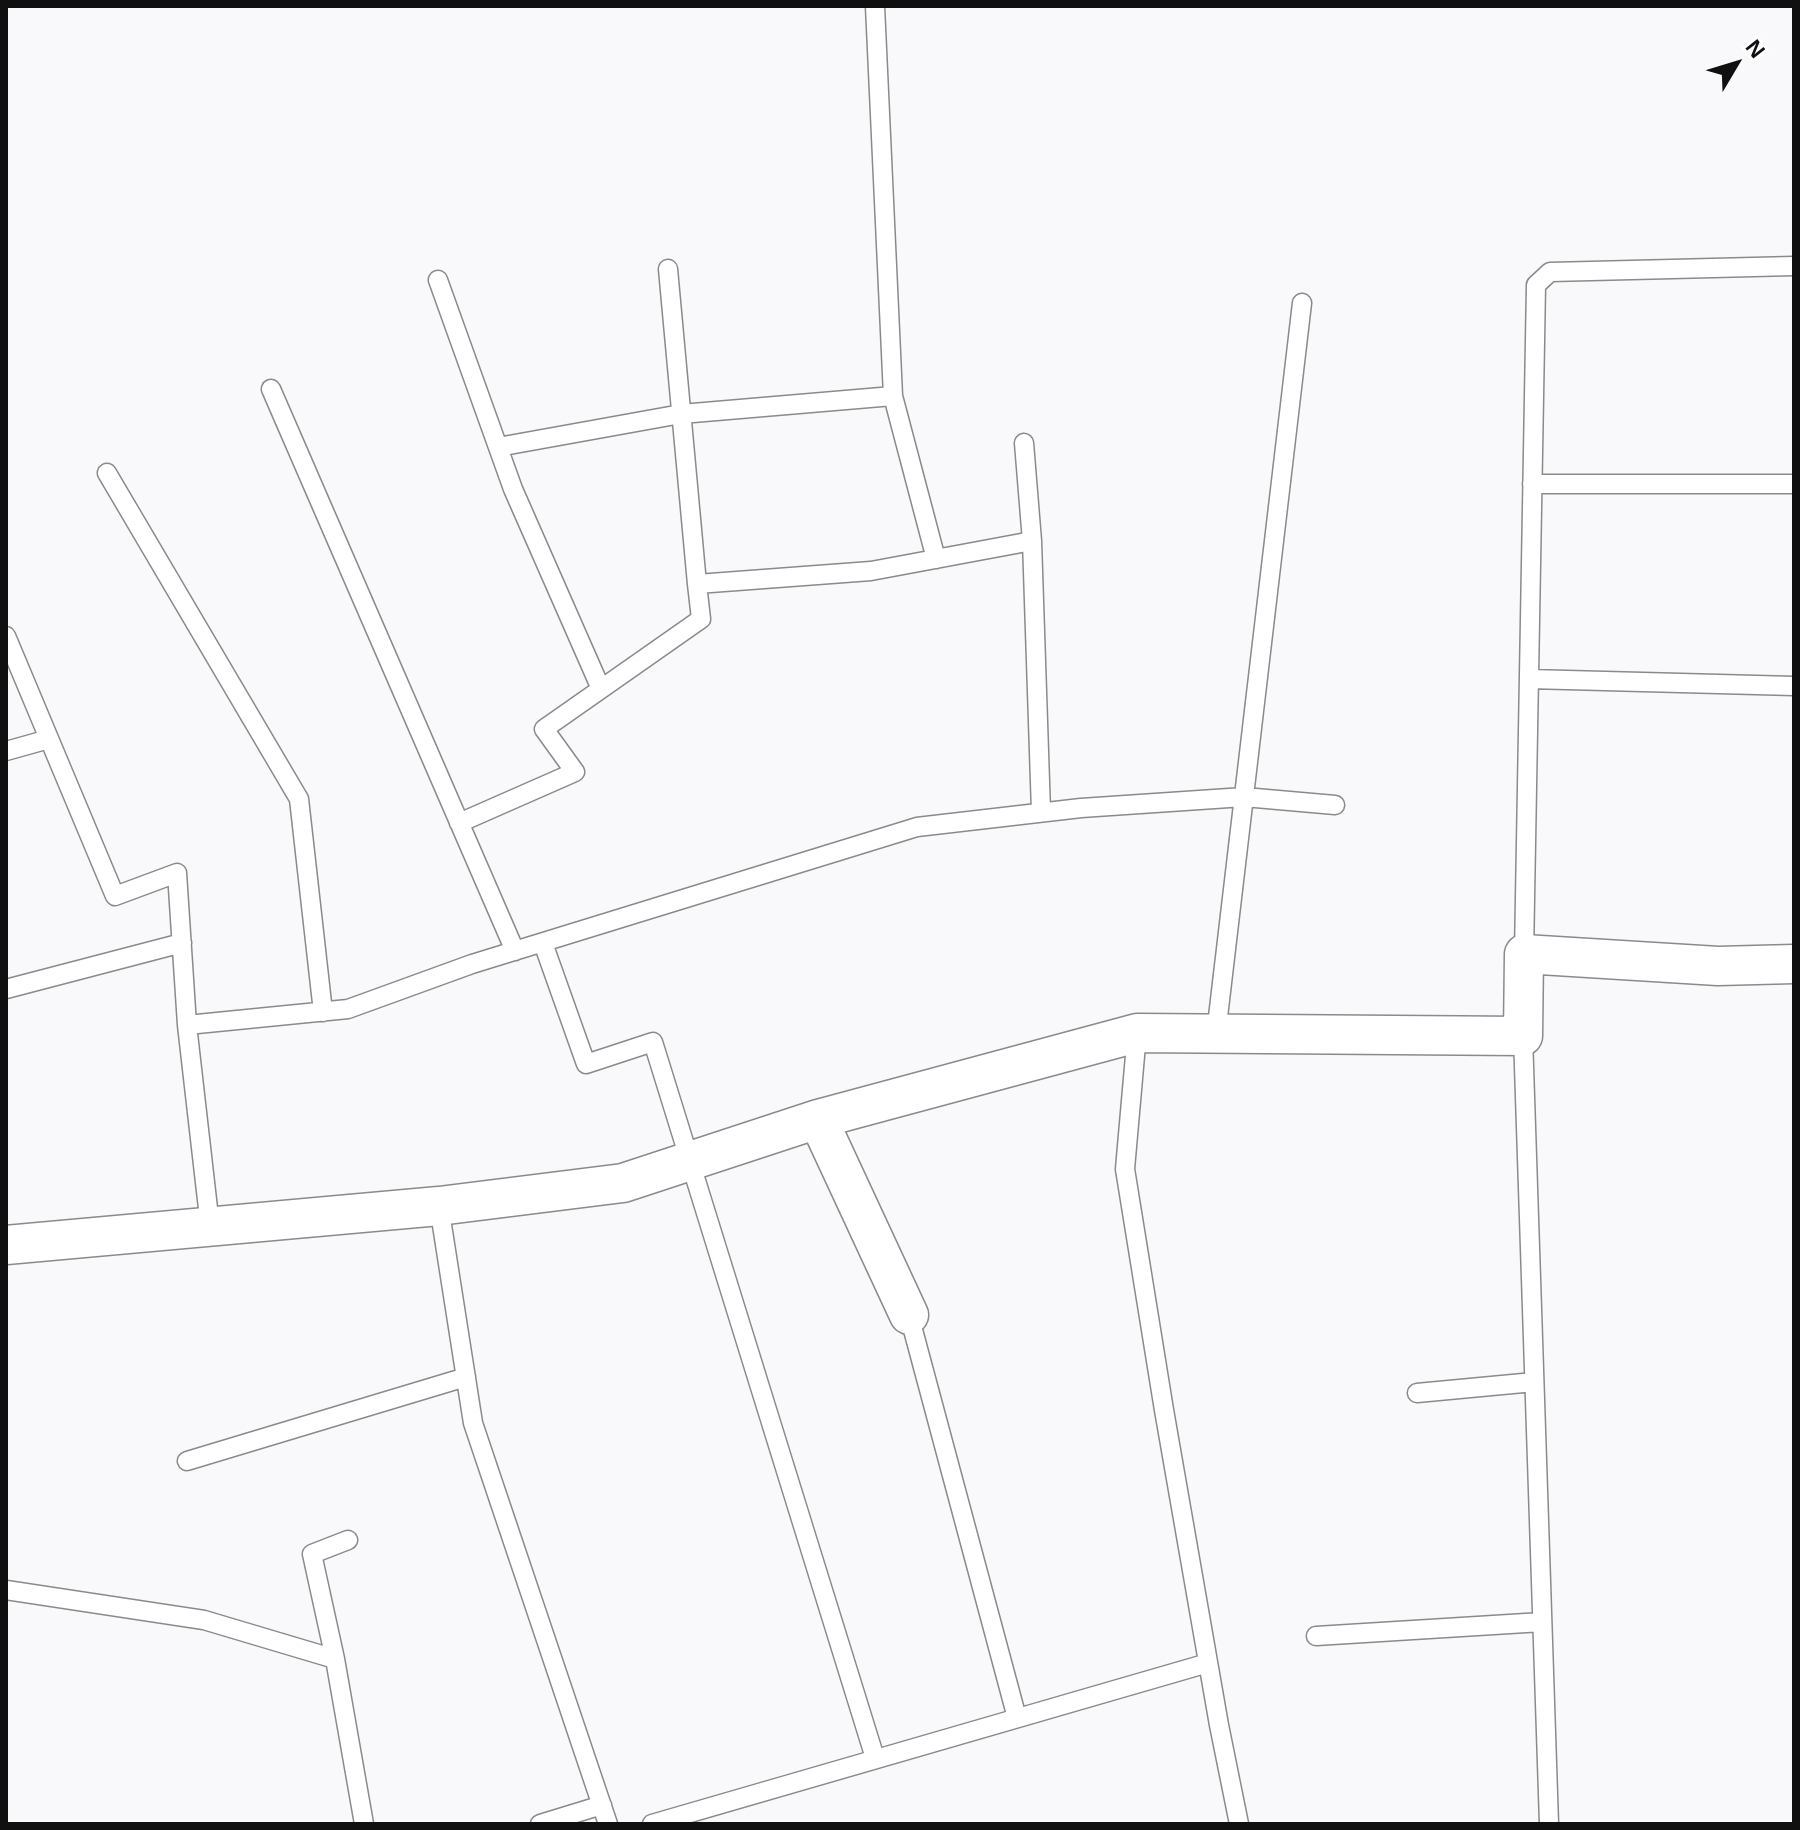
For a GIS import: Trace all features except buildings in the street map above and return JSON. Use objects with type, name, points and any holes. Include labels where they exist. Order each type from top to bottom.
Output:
[{"type":"street","points":[[6,1245],[439,1206],[623,1183],[818,1119],[1137,1033],[1523,1036],[1524,954],[1718,966],[1794,964]]},
{"type":"street","points":[[818,1119],[909,1315]]},
{"type":"lane","points":[[875,6],[893,396],[936,559]]},
{"type":"lane","points":[[1524,954],[1536,285],[1550,272],[1794,266]]},
{"type":"lane","points":[[459,823],[575,772],[544,729],[701,619],[668,269]]},
{"type":"lane","points":[[438,280],[513,489],[601,689]]},
{"type":"lane","points":[[1216,1034],[1302,303]]},
{"type":"lane","points":[[271,389],[515,951]]},
{"type":"lane","points":[[498,447],[681,414],[893,396]]},
{"type":"lane","points":[[1024,443],[1032,541],[1041,812]]},
{"type":"lane","points":[[107,473],[299,799],[323,1012]]},
{"type":"lane","points":[[1532,484],[1794,484]]},
{"type":"lane","points":[[697,584],[871,571],[1032,541]]},
{"type":"lane","points":[[6,636],[115,896],[177,873],[187,1025],[210,1226]]},
{"type":"lane","points":[[1529,679],[1794,686]]},
{"type":"lane","points":[[6,751],[49,739]]},
{"type":"lane","points":[[187,1025],[348,1009],[515,951],[917,827],[1041,812],[1244,797],[1335,805]]},
{"type":"lane","points":[[6,989],[182,943]]},
{"type":"lane","points":[[543,943],[586,1064],[653,1042],[875,1758]]},
{"type":"lane","points":[[1137,1033],[1125,1169],[1208,1663],[1239,1824]]},
{"type":"lane","points":[[1523,1036],[1549,1824]]},
{"type":"lane","points":[[439,1206],[473,1423],[608,1824]]},
{"type":"lane","points":[[909,1315],[1017,1718]]},
{"type":"lane","points":[[187,1461],[466,1377]]},
{"type":"lane","points":[[1417,1393],[1534,1382]]},
{"type":"lane","points":[[348,1540],[312,1554],[335,1659],[364,1824]]},
{"type":"lane","points":[[6,1590],[204,1620],[335,1659]]},
{"type":"lane","points":[[1316,1636],[1542,1622]]},
{"type":"lane","points":[[652,1824],[1208,1663]]},
{"type":"lane","points":[[540,1824],[602,1805]]}]
